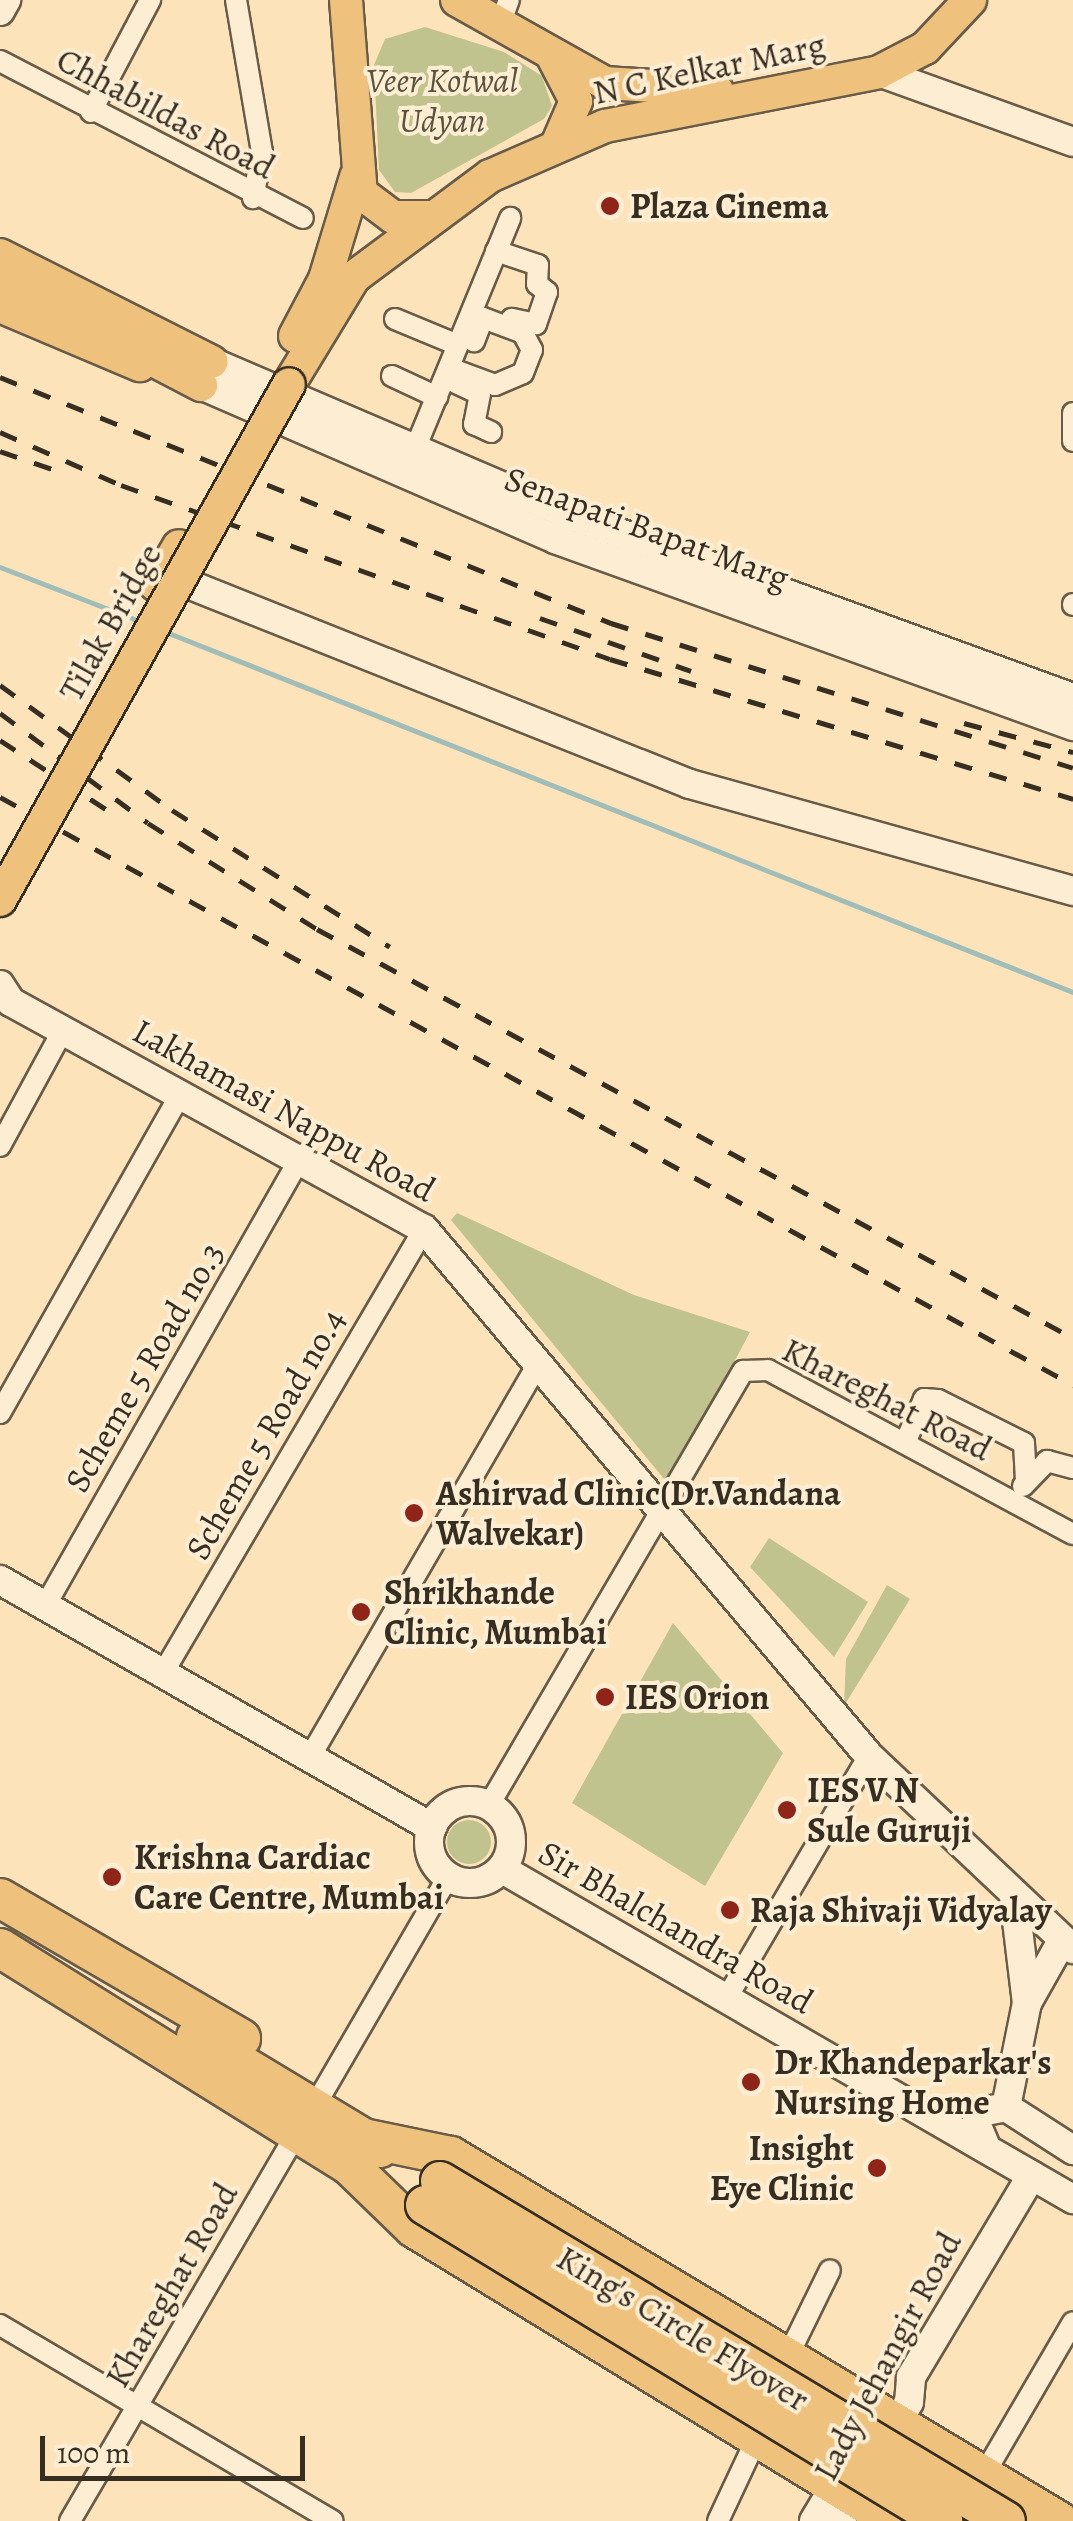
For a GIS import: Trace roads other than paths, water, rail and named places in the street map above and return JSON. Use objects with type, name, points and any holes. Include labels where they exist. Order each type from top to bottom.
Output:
[{"type":"highway","points":[[0,1898],[254,2046],[254,2089]]},
{"type":"highway","points":[[0,1922],[175,2039],[354,2151],[414,2228],[756,2440],[843,2501],[894,2521]]},
{"type":"highway","points":[[0,1948],[175,2039]]},
{"type":"highway","points":[[0,1977],[186,2090],[254,2089]]},
{"type":"highway","points":[[354,2151],[451,2156],[784,2362],[1059,2521]]},
{"type":"highway","name":"King's Circle Flyover","points":[[354,2151],[1006,2521]]},
{"type":"highway","name":"King's Circle Flyover","points":[[432,2193],[944,2521]]},
{"type":"main road","name":"N C Kelkar Marg","points":[[457,0],[504,14],[552,55],[639,90],[756,86],[871,54],[943,0]]},
{"type":"main road","name":"N C Kelkar Marg","points":[[282,380],[354,276],[428,217],[556,147],[638,118],[792,96],[879,72],[925,48],[970,0]]},
{"type":"main road","points":[[282,380],[325,279],[356,177],[353,10]]},
{"type":"main road","points":[[552,55],[576,101],[556,147]]},
{"type":"main road","points":[[356,177],[374,209],[428,217]]},
{"type":"main road","points":[[0,255],[207,373]]},
{"type":"main road","points":[[0,280],[207,373]]},
{"type":"main road","points":[[0,306],[207,373]]},
{"type":"main road","name":"Tilak Bridge","points":[[0,900],[171,578],[282,380]]},
{"type":"main road","name":"Tilak Bridge","points":[[0,865],[171,578]]},
{"type":"street","points":[[0,10],[6,0]]},
{"type":"street","points":[[91,112],[150,0]]},
{"type":"street","points":[[236,0],[262,152],[253,198]]},
{"type":"street","name":"Chhabildas Road","points":[[0,61],[253,198],[303,218]]},
{"type":"street","points":[[879,72],[1073,142]]},
{"type":"street","points":[[415,450],[448,379],[510,218]]},
{"type":"street","points":[[488,309],[533,326],[547,292],[537,284],[538,265],[496,252]]},
{"type":"street","points":[[395,319],[458,345]]},
{"type":"street","name":"Senapati Bapat Marg","points":[[207,373],[415,450],[562,512],[1073,698]]},
{"type":"street","name":"Senapati Bapat Marg","points":[[207,373],[555,539],[1073,726]]},
{"type":"street","points":[[392,376],[448,379],[480,394],[474,424],[491,432]]},
{"type":"street","points":[[1073,413],[1073,441]]},
{"type":"street","points":[[171,578],[690,784],[1073,891]]},
{"type":"street","name":"Lakhamasi Nappu Road","points":[[4,997],[424,1229],[869,1756],[1067,1945]]},
{"type":"street","points":[[0,1146],[63,1030]]},
{"type":"street","points":[[0,1413],[180,1095]]},
{"type":"street","name":"Scheme 5 Road no.3","points":[[46,1606],[300,1160]]},
{"type":"street","name":"Scheme 5 Road no.4","points":[[163,1673],[424,1229]]},
{"type":"street","points":[[310,1757],[538,1364]]},
{"type":"street","name":"Khareghat Road","points":[[489,1805],[660,1508],[750,1368],[905,1443],[1073,1534]]},
{"type":"street","points":[[905,1443],[924,1400],[938,1400],[1024,1443],[1026,1478]]},
{"type":"street","points":[[1015,1502],[1026,1478],[1047,1461],[1073,1468]]},
{"type":"street","points":[[0,1580],[432,1827]]},
{"type":"street","points":[[726,2001],[869,1756]]},
{"type":"street","points":[[489,1805],[509,1827],[502,1869],[482,1882],[448,1877],[432,1856],[432,1827],[450,1806],[489,1805]]},
{"type":"street","name":"Sir Bhalchandra Road","points":[[502,1869],[1073,2199]]},
{"type":"street","name":"Khareghat Road","points":[[79,2516],[138,2406],[448,1877]]},
{"type":"street","points":[[1006,2106],[1027,2002],[1014,1896]]},
{"type":"street","points":[[1027,2002],[1067,1945]]},
{"type":"street","points":[[986,2147],[976,2124],[981,2112],[1006,2106],[1073,2150]]},
{"type":"street","name":"Lady Jehangir Road","points":[[814,2521],[843,2501],[911,2377],[1032,2175]]},
{"type":"street","points":[[784,2362],[830,2270]]},
{"type":"street","points":[[984,2476],[1073,2322]]},
{"type":"street","points":[[0,2325],[333,2521]]},
{"type":"street","points":[[718,2521],[756,2440]]},
{"type":"waterway","points":[[0,567],[142,622]]},
{"type":"waterway","points":[[166,632],[1073,992]]},
{"type":"railway","points":[[0,377],[611,623],[1073,768]]},
{"type":"railway","points":[[0,432],[121,485],[610,659],[1073,799]]},
{"type":"railway","points":[[0,451],[55,470]]},
{"type":"railway","points":[[540,618],[691,671]]},
{"type":"railway","points":[[0,685],[172,810],[390,947]]},
{"type":"railway","points":[[0,713],[148,823],[317,929],[1073,1338]]},
{"type":"railway","points":[[964,723],[1073,752]]},
{"type":"railway","points":[[0,740],[106,809]]},
{"type":"railway","points":[[0,797],[1073,1385]]},
{"type":"place","name":"Plaza Cinema","points":[[610,206]]},
{"type":"place","name":"Ashirvad Clinic(Dr.Vandana Walvekar)","points":[[414,1513]]},
{"type":"place","name":"Shrikhande Clinic, Mumbai","points":[[361,1612]]},
{"type":"place","name":"IES Orion","points":[[605,1697]]},
{"type":"place","name":"IES V N Sule Guruji","points":[[787,1810]]},
{"type":"place","name":"Krishna Cardiac Care Centre, Mumbai","points":[[112,1877]]},
{"type":"place","name":"Raja Shivaji Vidyalay","points":[[730,1910]]},
{"type":"place","name":"Dr Khandeparkar's Nursing Home","points":[[751,2082]]},
{"type":"place","name":"Insight Eye Clinic","points":[[877,2168]]},
{"type":"park label","name":"Veer Kotwal Udyan","points":[[442,100]]}]
